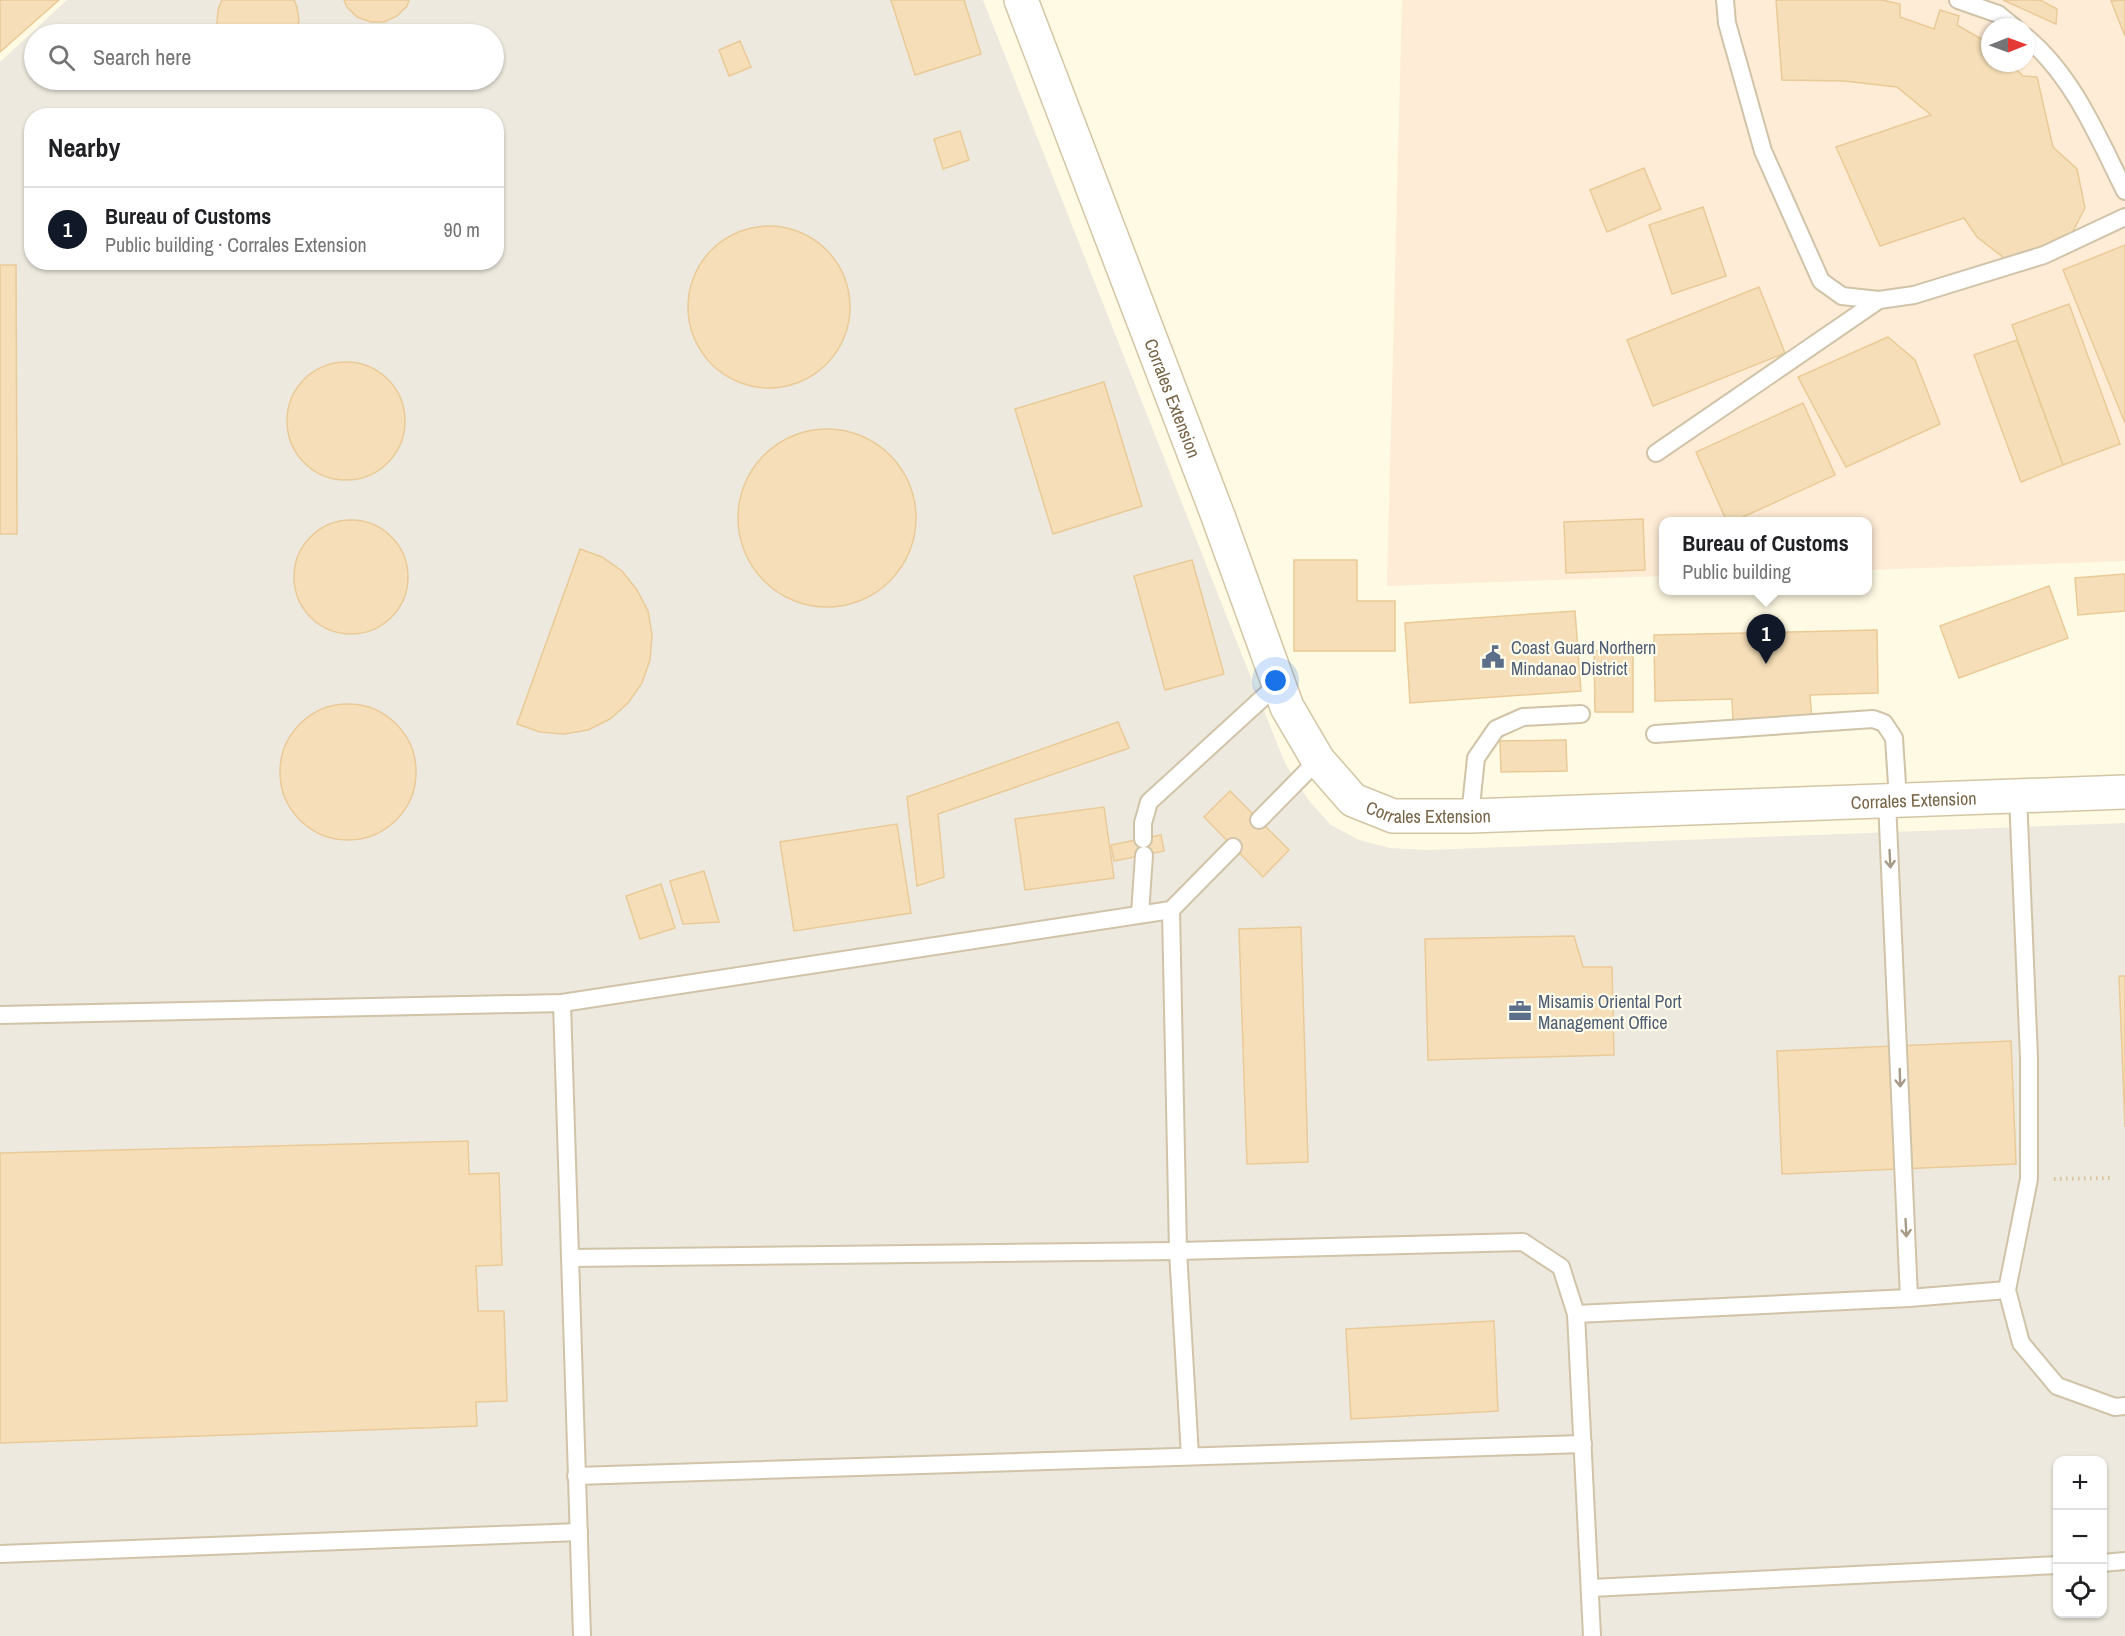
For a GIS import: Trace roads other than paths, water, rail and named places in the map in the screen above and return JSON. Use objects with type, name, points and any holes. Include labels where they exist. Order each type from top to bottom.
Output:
[{"type":"main road","name":"Corrales Extension","points":[[1021,0],[1218,516],[1287,707],[1318,760],[1353,800],[1393,816],[1470,816],[2125,792]]},
{"type":"lane","points":[[1725,0],[1727,23],[1763,151],[1821,281],[1842,296],[1879,300],[1914,295],[2044,255],[2125,217]]},
{"type":"lane","points":[[1958,0],[1998,14],[2003,18]]},
{"type":"lane","points":[[2035,44],[2043,51],[2082,105],[2125,190]]},
{"type":"lane","points":[[1656,453],[1879,300]]},
{"type":"lane","points":[[1140,914],[1143,823],[1149,802],[1279,683]]},
{"type":"lane","points":[[1470,816],[1476,758],[1496,729],[1523,717],[1581,714]]},
{"type":"lane","points":[[1655,734],[1873,720],[1884,723],[1894,738],[1893,800],[1909,1298]]},
{"type":"lane","points":[[1259,820],[1318,760]]},
{"type":"lane","points":[[2018,796],[2029,1058],[2029,1179],[2007,1290],[2021,1343],[2057,1386],[2115,1407],[2125,1406]]},
{"type":"lane","points":[[0,1015],[562,1003],[1171,910],[1233,847]]},
{"type":"lane","points":[[1171,910],[1178,1251],[1190,1456]]},
{"type":"lane","points":[[562,1003],[582,1636]]},
{"type":"lane","points":[[570,1258],[1178,1251],[1523,1242],[1561,1267],[1576,1314],[1592,1636]]},
{"type":"lane","points":[[1576,1314],[1909,1298],[2007,1290]]},
{"type":"lane","points":[[576,1476],[1583,1444]]},
{"type":"lane","points":[[0,1554],[579,1532]]},
{"type":"lane","points":[[2107,1563],[2125,1562]]},
{"type":"lane","points":[[1591,1588],[2053,1565]]},
{"type":"place","name":"Coast Guard Northern Mindanao District","points":[[1493,657]]},
{"type":"place","name":"Bureau of Customs","points":[[1766,664]]},
{"type":"place","name":"Misamis Oriental Port Management Office","points":[[1520,1011]]}]
